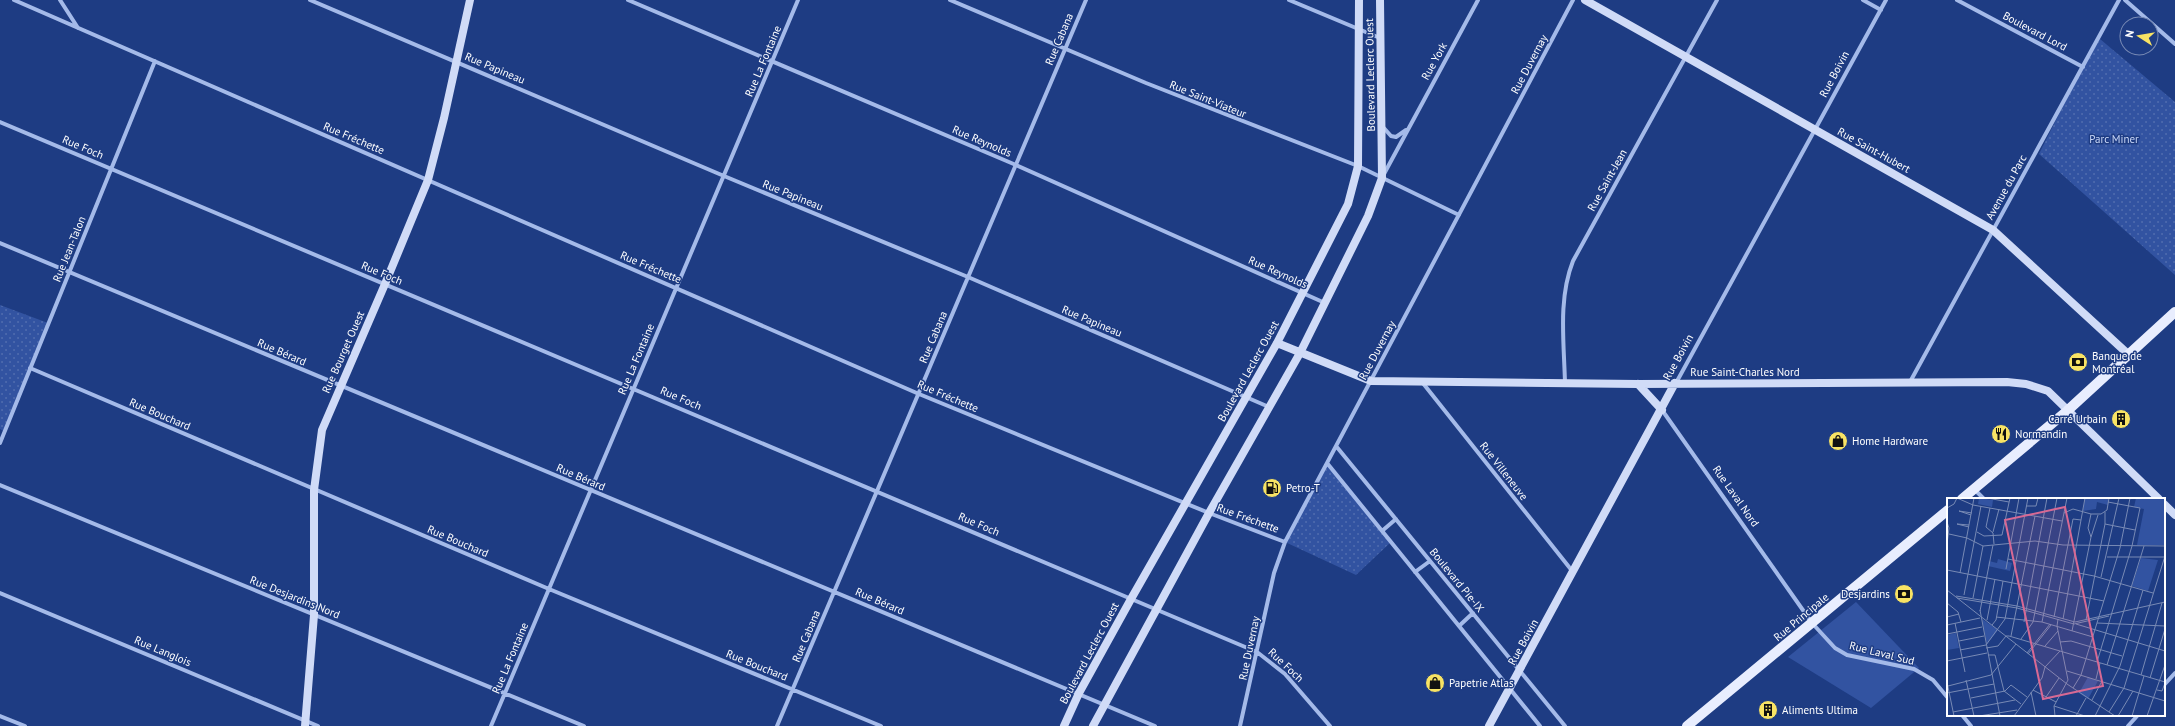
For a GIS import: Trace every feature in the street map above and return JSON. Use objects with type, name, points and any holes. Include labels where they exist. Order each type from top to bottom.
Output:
[{"type":"main road","points":[[1963,498],[2068,411],[2175,312]]},
{"type":"main road","name":"Rue Principale","points":[[1687,726],[1947,511]]},
{"type":"street","name":"Rue Fréchette","points":[[14,0],[919,394],[1186,504],[1285,542]]},
{"type":"street","points":[[60,0],[78,28]]},
{"type":"street","name":"Rue Papineau","points":[[310,0],[724,176],[968,277],[1269,407]]},
{"type":"street","name":"Rue Bourget Ouest","points":[[306,723],[314,615],[314,490],[322,430],[428,180],[457,62],[470,0]]},
{"type":"street","name":"Rue Reynolds","points":[[628,0],[1016,165],[1326,303]]},
{"type":"street","name":"Rue La Fontaine","points":[[490,726],[798,0]]},
{"type":"street","name":"Rue Saint-Viateur","points":[[950,0],[1251,126],[1358,166],[1459,215]]},
{"type":"street","name":"Rue Cabana","points":[[778,726],[1086,0]]},
{"type":"street","points":[[1289,0],[1380,38]]},
{"type":"street","name":"Boulevard Leclerc Ouest","points":[[1064,726],[1079,694],[1131,599],[1276,343],[1348,204],[1358,166],[1359,0]]},
{"type":"street","name":"Boulevard Leclerc Ouest","points":[[1093,726],[1103,705],[1157,611],[1209,513],[1300,353],[1368,216],[1382,178],[1380,0]]},
{"type":"street","name":"Rue York","points":[[1382,178],[1478,0]]},
{"type":"street","name":"Rue Duvernay","points":[[1240,726],[1258,652],[1274,573],[1285,542],[1573,0]]},
{"type":"street","name":"Rue Saint-Hubert","points":[[1585,0],[1993,230],[2128,354]]},
{"type":"street","name":"Rue Saint-Jean","points":[[1565,383],[1563,297],[1566,278],[1573,261],[1717,0]]},
{"type":"street","points":[[1863,0],[1881,10]]},
{"type":"street","name":"Rue Boivin","points":[[1489,726],[1886,0]]},
{"type":"street","name":"Boulevard Lord","points":[[1957,0],[2083,67]]},
{"type":"street","name":"Avenue du Parc","points":[[1910,382],[2119,0]]},
{"type":"street","points":[[2125,0],[2175,44]]},
{"type":"street","name":"Rue Jean-Talon","points":[[0,443],[155,61]]},
{"type":"street","name":"Rue Foch","points":[[0,122],[634,388],[1157,611],[1258,652],[1285,674],[1330,726]]},
{"type":"street","points":[[1382,125],[1391,136],[1396,137],[1407,130]]},
{"type":"street","name":"Rue Bérard","points":[[0,243],[1154,726]]},
{"type":"street","name":"Rue Saint-Charles Nord","points":[[1276,343],[1371,381],[1638,384],[1910,382],[2026,384],[2048,391],[2158,498]]},
{"type":"street","name":"Rue Bouchard","points":[[30,368],[548,589],[881,726]]},
{"type":"street","name":"Rue Villeneuve","points":[[1422,381],[1573,572]]},
{"type":"street","name":"Rue Laval Nord","points":[[1638,384],[1662,410],[1812,623]]},
{"type":"street","name":"Boulevard Pie-IX","points":[[1336,446],[1565,726]]},
{"type":"street","points":[[1327,463],[1540,726]]},
{"type":"street","name":"Rue Desjardins Nord","points":[[0,485],[584,726]]},
{"type":"street","points":[[1974,489],[1983,498]]},
{"type":"street","points":[[2165,505],[2175,515]]},
{"type":"street","points":[[1382,531],[1396,519]]},
{"type":"street","points":[[1415,572],[1430,561]]},
{"type":"street","name":"Rue Langlois","points":[[0,593],[306,723],[318,726]]},
{"type":"street","points":[[1459,626],[1473,613]]},
{"type":"street","name":"Rue Laval Sud","points":[[1812,623],[1835,648],[1847,655],[1914,669],[1933,680],[1947,697]]},
{"type":"street","points":[[2165,683],[2175,673]]},
{"type":"street","points":[[0,716],[25,726]]},
{"type":"street","points":[[1963,716],[1971,726]]},
{"type":"street","points":[[2128,726],[2137,716]]},
{"type":"green space","name":"Parc Miner","points":[[2100,39],[2175,102],[2175,275],[2039,154],[2081,70]]},
{"type":"green space","points":[[0,305],[48,323],[5,432],[0,429]]},
{"type":"green space","points":[[1327,463],[1391,542],[1356,575],[1285,542]]},
{"type":"green space","points":[[1856,602],[1919,668],[1871,708],[1788,657]]},
{"type":"place","name":"Banque de Montréal","points":[[2078,362]]},
{"type":"place","name":"Carré Urbain","points":[[2121,419]]},
{"type":"place","name":"Normandin","points":[[2001,434]]},
{"type":"place","name":"Home Hardware","points":[[1838,441]]},
{"type":"place","name":"Petro-T","points":[[1272,488]]},
{"type":"place","name":"Desjardins","points":[[1904,594]]},
{"type":"place","name":"Papetrie Atlas","points":[[1435,683]]},
{"type":"place","name":"Aliments Ultima","points":[[1768,710]]}]
